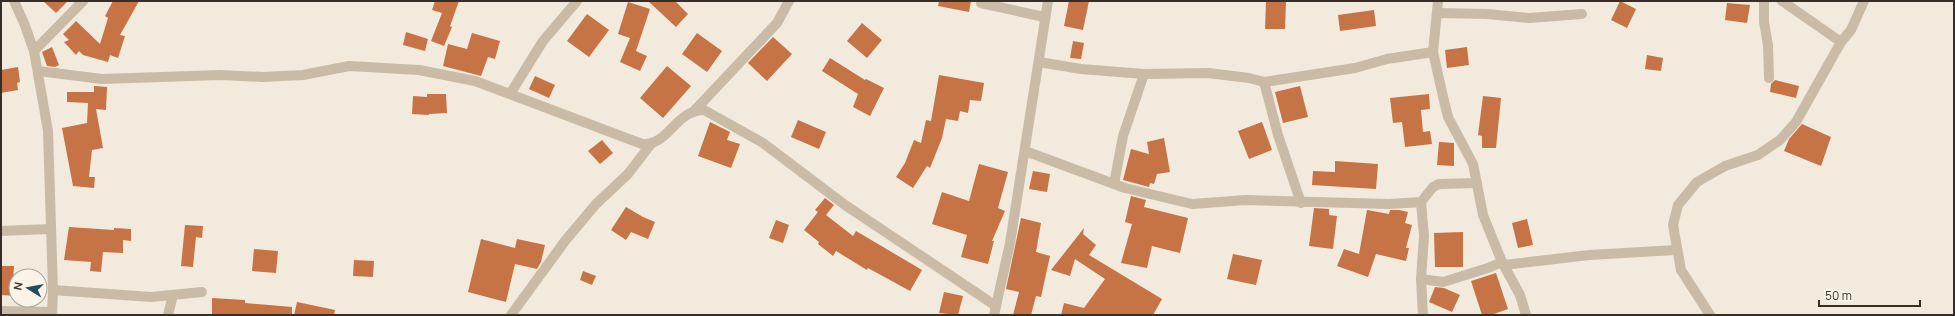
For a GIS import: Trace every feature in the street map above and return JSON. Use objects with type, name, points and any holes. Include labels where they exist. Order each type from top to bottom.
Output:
[{"type":"street","points":[[1,311],[52,313],[53,290],[48,131],[34,51],[14,1]]},
{"type":"street","points":[[34,51],[83,1]]},
{"type":"street","points":[[510,94],[543,41],[577,1]]},
{"type":"street","points":[[511,315],[565,241],[596,204],[628,174],[651,144],[661,139],[679,119],[695,110],[777,23],[789,1]]},
{"type":"street","points":[[695,110],[704,110],[763,143],[845,205],[995,310],[1010,243],[1039,62],[1044,17],[1048,1]]},
{"type":"street","points":[[1438,1],[1433,52],[1448,117],[1473,164],[1483,215],[1503,263],[1520,295],[1526,315]]},
{"type":"street","points":[[1764,1],[1764,22],[1768,45],[1769,78]]},
{"type":"street","points":[[1782,1],[1841,42]]},
{"type":"street","points":[[1710,315],[1681,270],[1676,250],[1673,225],[1678,205],[1697,182],[1725,166],[1758,155],[1780,140],[1796,122],[1841,42],[1852,30],[1864,1]]},
{"type":"street","points":[[982,3],[1044,17]]},
{"type":"street","points":[[1437,13],[1487,14],[1529,18],[1582,14]]},
{"type":"street","points":[[1039,62],[1081,69],[1144,74],[1208,73],[1249,78],[1264,82],[1355,68],[1388,59],[1433,52]]},
{"type":"street","points":[[38,71],[102,79],[220,75],[262,77],[303,75],[349,66],[418,70],[475,81],[642,144],[651,144]]},
{"type":"street","points":[[1114,184],[1123,136],[1144,74]]},
{"type":"street","points":[[1264,82],[1278,135],[1301,202]]},
{"type":"street","points":[[1025,151],[1135,191],[1192,204],[1246,200],[1389,204],[1421,202]]},
{"type":"street","points":[[1423,315],[1421,279],[1424,236],[1421,202],[1433,187],[1439,184],[1477,183]]},
{"type":"street","points":[[1,230],[50,229]]},
{"type":"street","points":[[1421,279],[1444,282],[1503,263],[1589,255],[1676,250]]},
{"type":"street","points":[[53,290],[151,297],[202,292]]},
{"type":"street","points":[[168,315],[173,295]]},
{"type":"building","points":[[43,1],[68,1],[56,13]]},
{"type":"building","points":[[113,1],[139,1],[120,35],[125,36],[118,58],[110,55],[108,62],[83,55],[79,51],[76,55],[64,42],[69,40],[63,34],[76,21],[100,44],[108,18],[105,16]]},
{"type":"building","points":[[435,1],[459,1],[450,26],[452,27],[444,46],[431,41],[442,13],[432,10]]},
{"type":"building","points":[[648,1],[675,1],[688,14],[676,27]]},
{"type":"building","points":[[939,1],[971,1],[969,12],[938,6]]},
{"type":"building","points":[[1069,1],[1089,1],[1083,30],[1064,26]]},
{"type":"building","points":[[1620,1],[1636,9],[1627,28],[1611,20]]},
{"type":"building","points":[[628,2],[650,9],[636,51],[647,56],[640,71],[620,62],[630,38],[618,34]]},
{"type":"building","points":[[1266,2],[1286,2],[1285,29],[1265,29]]},
{"type":"building","points":[[1727,3],[1750,5],[1747,23],[1725,20]]},
{"type":"building","points":[[1374,10],[1376,26],[1340,31],[1338,15]]},
{"type":"building","points":[[587,14],[609,30],[589,57],[567,41]]},
{"type":"building","points":[[862,23],[882,40],[867,58],[847,41]]},
{"type":"building","points":[[406,32],[428,39],[425,51],[403,45]]},
{"type":"building","points":[[472,33],[500,41],[495,59],[488,57],[481,76],[443,66],[448,44],[467,49]]},
{"type":"building","points":[[697,33],[722,51],[707,72],[682,54]]},
{"type":"building","points":[[773,37],[792,54],[767,81],[748,63]]},
{"type":"building","points":[[1073,41],[1084,43],[1081,59],[1070,58]]},
{"type":"building","points":[[52,47],[59,65],[55,67],[47,66],[42,52]]},
{"type":"building","points":[[1467,47],[1469,65],[1447,68],[1445,50]]},
{"type":"building","points":[[1647,55],[1663,58],[1661,71],[1645,69]]},
{"type":"building","points":[[830,58],[865,80],[866,79],[884,88],[870,116],[853,107],[858,94],[822,71]]},
{"type":"building","points":[[667,66],[691,86],[663,118],[640,98]]},
{"type":"building","points":[[18,67],[20,82],[17,83],[18,90],[1,93],[1,70]]},
{"type":"building","points":[[939,75],[984,83],[981,101],[970,100],[968,113],[960,111],[958,121],[946,119],[942,138],[930,168],[927,166],[913,188],[896,177],[905,163],[914,140],[921,143],[926,120],[931,121]]},
{"type":"building","points":[[535,76],[555,85],[549,98],[529,89]]},
{"type":"building","points":[[1775,80],[1799,86],[1796,98],[1770,92],[1771,84]]},
{"type":"building","points":[[94,86],[107,87],[106,110],[96,109],[103,148],[92,150],[89,177],[95,177],[94,188],[73,186],[62,128],[87,123],[88,103],[67,102],[67,92],[94,92]]},
{"type":"building","points":[[1300,86],[1308,117],[1283,123],[1275,92]]},
{"type":"building","points":[[427,94],[446,94],[447,113],[429,115],[412,114],[413,96],[427,97]]},
{"type":"building","points":[[1429,94],[1430,109],[1421,110],[1423,132],[1430,131],[1432,144],[1405,147],[1402,122],[1393,123],[1390,98]]},
{"type":"building","points":[[1483,96],[1501,98],[1496,148],[1482,148],[1482,136],[1478,135]]},
{"type":"building","points":[[798,120],[826,132],[819,149],[791,137]]},
{"type":"building","points":[[710,122],[730,132],[727,140],[740,144],[731,168],[698,156]]},
{"type":"building","points":[[1262,122],[1272,150],[1249,159],[1238,131]]},
{"type":"building","points":[[1802,124],[1831,137],[1821,166],[1784,151],[1789,139]]},
{"type":"building","points":[[1164,138],[1170,172],[1157,174],[1154,184],[1150,183],[1149,187],[1123,180],[1131,149],[1149,154],[1147,142]]},
{"type":"building","points":[[602,140],[613,153],[600,164],[588,151]]},
{"type":"building","points":[[1439,142],[1454,143],[1454,166],[1437,165]]},
{"type":"building","points":[[1335,161],[1378,164],[1376,189],[1312,185],[1313,171],[1335,172]]},
{"type":"building","points":[[979,164],[1008,172],[998,208],[1005,211],[992,241],[994,241],[988,264],[961,257],[967,235],[932,224],[942,192],[969,201]]},
{"type":"building","points":[[1033,171],[1050,174],[1047,192],[1029,189]]},
{"type":"building","points":[[1131,196],[1146,200],[1144,207],[1188,218],[1180,253],[1152,246],[1147,268],[1121,263],[1132,224],[1125,222]]},
{"type":"building","points":[[825,198],[834,205],[826,215],[853,236],[856,231],[922,270],[910,291],[868,268],[867,270],[836,251],[833,256],[804,230],[818,212],[815,210]]},
{"type":"building","points":[[626,207],[655,222],[648,239],[631,232],[626,240],[611,230]]},
{"type":"building","points":[[1314,208],[1329,209],[1329,215],[1337,216],[1333,249],[1309,246]]},
{"type":"building","points":[[1367,210],[1389,214],[1390,210],[1408,212],[1405,223],[1412,225],[1406,248],[1409,248],[1406,261],[1376,254],[1368,277],[1337,266],[1344,249],[1359,254]]},
{"type":"building","points":[[1021,218],[1041,223],[1036,252],[1050,256],[1041,297],[1036,296],[1031,315],[1013,315],[1019,292],[1006,289]]},
{"type":"building","points":[[1527,219],[1533,245],[1518,248],[1512,223]]},
{"type":"building","points":[[776,220],[789,225],[783,243],[769,238]]},
{"type":"building","points":[[185,225],[203,226],[202,238],[196,237],[193,267],[181,266]]},
{"type":"building","points":[[69,227],[114,230],[114,228],[131,229],[131,241],[123,240],[123,253],[103,252],[101,272],[90,271],[91,262],[64,260]]},
{"type":"building","points":[[1084,228],[1083,234],[1096,245],[1089,255],[1162,299],[1153,315],[1061,315],[1064,303],[1084,308],[1105,279],[1075,259],[1070,276],[1051,270]]},
{"type":"building","points":[[1463,232],[1463,267],[1435,267],[1434,233]]},
{"type":"building","points":[[481,239],[515,248],[517,239],[545,245],[541,262],[537,269],[515,264],[506,302],[468,292]]},
{"type":"building","points":[[254,249],[278,251],[276,273],[252,271]]},
{"type":"building","points":[[1233,254],[1262,260],[1256,285],[1227,279]]},
{"type":"building","points":[[354,260],[374,261],[373,277],[353,276]]},
{"type":"building","points":[[1,266],[14,266],[14,268],[8,268],[8,295],[1,295]]},
{"type":"building","points":[[583,271],[596,276],[592,285],[580,280]]},
{"type":"building","points":[[1496,273],[1508,309],[1491,315],[1482,315],[1471,281]]},
{"type":"building","points":[[1435,287],[1444,288],[1460,295],[1452,312],[1429,302]]},
{"type":"building","points":[[944,292],[963,296],[958,315],[939,313]]},
{"type":"building","points":[[212,298],[245,300],[245,303],[292,307],[292,315],[212,315]]},
{"type":"building","points":[[297,302],[335,310],[334,315],[294,315]]}]
